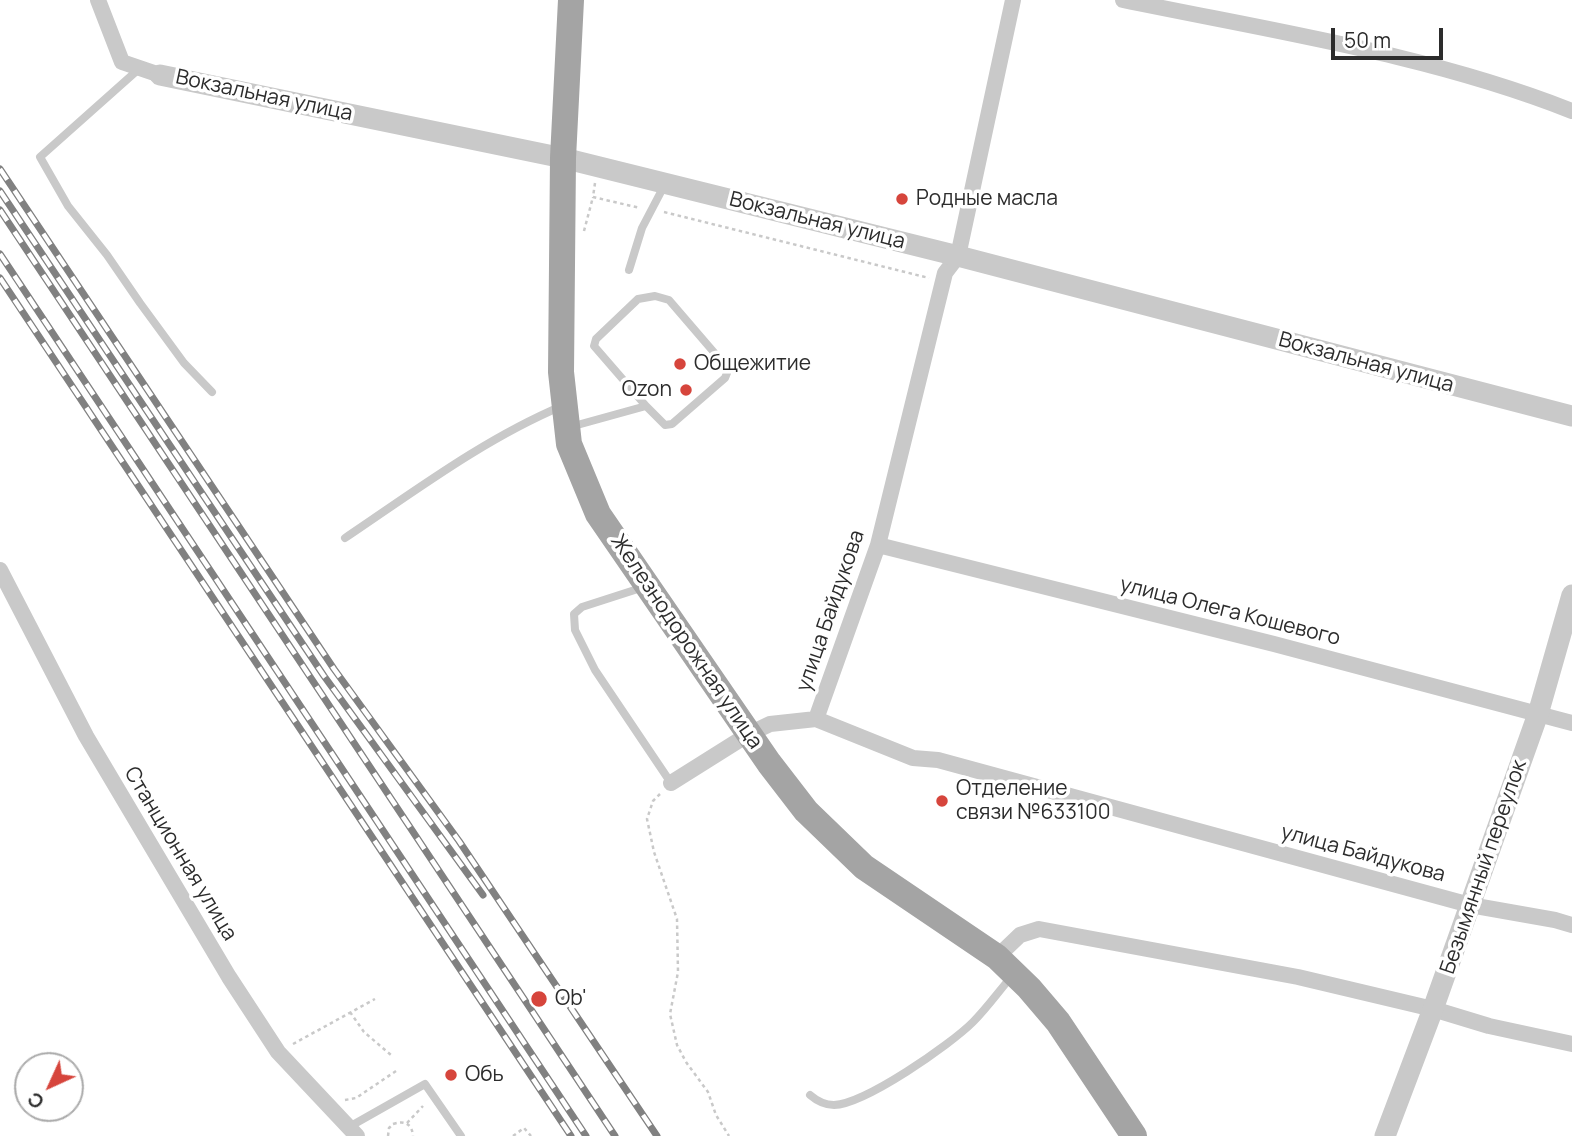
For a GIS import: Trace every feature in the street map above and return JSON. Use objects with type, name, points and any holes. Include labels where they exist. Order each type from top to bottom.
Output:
[{"type":"main road","name":"Железнодорожная улица","points":[[571,0],[563,158],[561,372],[569,444],[598,514],[749,734],[806,811],[864,867],[1006,965],[1058,1022],[1134,1136]]},
{"type":"street","name":"Вокзальная улица","points":[[98,0],[122,62],[150,72],[597,166],[958,256],[1572,416]]},
{"type":"street","name":"улица Байдукова","points":[[1013,0],[958,256],[945,272],[878,545],[816,719],[914,758],[938,760],[1471,905],[1572,925]]},
{"type":"street","points":[[1123,0],[1383,54],[1535,96],[1572,111]]},
{"type":"street","name":"улица Олега Кошевого","points":[[878,545],[1274,644],[1572,723]]},
{"type":"street","name":"Станционная улица","points":[[0,570],[86,736],[229,977],[278,1052],[353,1131]]},
{"type":"street","name":"Безымянный переулок","points":[[1385,1136],[1471,905],[1538,714],[1572,594]]},
{"type":"street","points":[[671,783],[749,734],[770,724],[816,719]]},
{"type":"street","points":[[1006,965],[1020,935],[1039,929],[1298,977],[1433,1009],[1489,1026],[1572,1044]]},
{"type":"lane","points":[[150,72],[40,157],[68,206],[107,255],[184,363],[212,392]]},
{"type":"lane","points":[[629,270],[642,228],[666,183]]},
{"type":"lane","points":[[655,296],[669,300],[724,363],[727,373],[673,424],[665,425],[646,406],[594,346],[596,339],[638,299],[655,296]]},
{"type":"lane","points":[[345,538],[479,448],[524,422],[646,406]]},
{"type":"lane","points":[[647,586],[582,607],[574,614],[575,630],[595,670],[671,783]]},
{"type":"lane","points":[[810,1095],[817,1102],[835,1105],[863,1097],[943,1047],[972,1023],[1006,965]]},
{"type":"lane","points":[[353,1131],[425,1084],[461,1136]]},
{"type":"path","points":[[597,166],[593,197],[943,281]]},
{"type":"path","points":[[671,783],[653,801],[646,819],[654,852],[677,919],[678,972],[670,1014],[681,1054],[708,1092],[716,1115],[729,1136]]},
{"type":"path","points":[[278,1052],[375,999]]},
{"type":"path","points":[[350,1012],[364,1032],[391,1055]]},
{"type":"path","points":[[342,1100],[356,1098],[396,1071]]},
{"type":"path","points":[[407,1123],[423,1107]]},
{"type":"path","points":[[388,1136],[389,1128],[400,1121],[412,1128],[413,1136]]},
{"type":"path","points":[[513,1136],[524,1128],[531,1136]]},
{"type":"railway","points":[[0,169],[334,669],[459,841],[657,1136]]},
{"type":"railway","points":[[0,191],[324,676],[483,895]]},
{"type":"railway","points":[[0,210],[615,1136]]},
{"type":"railway","points":[[0,254],[586,1136]]},
{"type":"railway","points":[[0,278],[571,1136]]},
{"type":"place","name":"Родные масла","points":[[902,199]]},
{"type":"place","name":"Общежитие","points":[[680,364]]},
{"type":"place","name":"Ozon","points":[[686,390]]},
{"type":"place","name":"Отделение связи №633100","points":[[942,801]]},
{"type":"place","name":"Ob'","points":[[539,999]]},
{"type":"place","name":"Обь","points":[[451,1075]]}]
